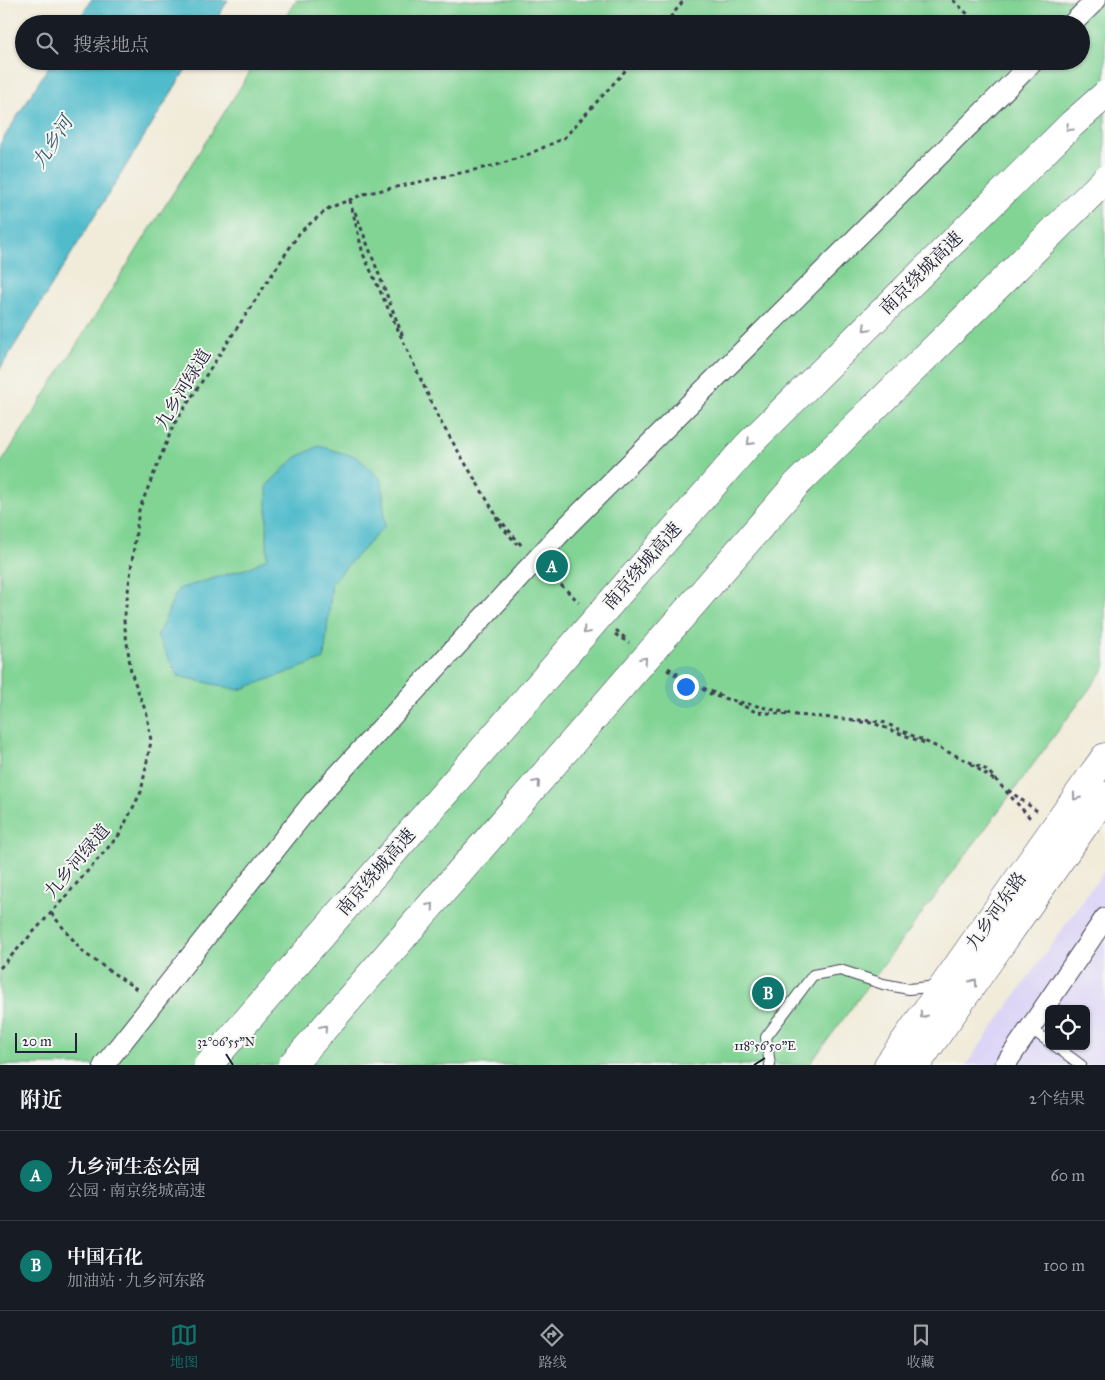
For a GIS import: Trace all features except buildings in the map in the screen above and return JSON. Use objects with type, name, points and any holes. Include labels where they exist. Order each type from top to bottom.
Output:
[{"type":"main road","name":"南京绕城高速","points":[[208,1065],[746,446],[1072,124],[1105,95]]},
{"type":"main road","points":[[292,1065],[796,485],[1105,180]]},
{"type":"main road","name":"九乡河东路","points":[[888,1065],[1105,757]]},
{"type":"main road","name":"九乡河东路","points":[[916,1065],[1105,796]]},
{"type":"street","points":[[1081,15],[1096,0]]},
{"type":"street","points":[[104,1065],[313,802],[568,524],[1025,70]]},
{"type":"street","points":[[1005,1065],[1105,918]]},
{"type":"lane","points":[[770,1065],[766,1037],[813,975],[840,970],[883,984],[909,989],[944,985]]},
{"type":"lane","points":[[1030,1028],[1045,1039]]},
{"type":"lane","points":[[1060,1050],[1081,1065]]},
{"type":"path","points":[[672,15],[684,0]]},
{"type":"path","points":[[953,0],[969,15]]},
{"type":"path","name":"九乡河绿道","points":[[0,968],[51,914],[119,835],[141,792],[151,741],[147,715],[131,672],[124,621],[139,510],[174,424],[300,232],[329,208],[364,194],[497,165],[527,155],[564,138],[626,70]]},
{"type":"path","points":[[51,914],[84,953],[155,1002]]},
{"type":"shaded area","points":[[1105,869],[1105,1065],[966,1065]]},
{"type":"green space","points":[[296,0],[1105,0],[1105,668],[809,1065],[0,1065],[0,465],[251,70],[1090,70],[1090,15],[287,15]]},
{"type":"water","points":[[91,0],[228,0],[219,15],[82,15]]},
{"type":"water","name":"九乡河","points":[[46,70],[185,70],[0,369],[0,144]]},
{"type":"water","points":[[319,446],[357,457],[382,480],[385,526],[332,582],[324,659],[239,690],[178,676],[157,637],[178,589],[248,568],[267,558],[267,485],[295,458]]},
{"type":"place","name":"九乡河生态公园","points":[[552,566]]},
{"type":"place","name":"中国石化","points":[[768,993]]}]
